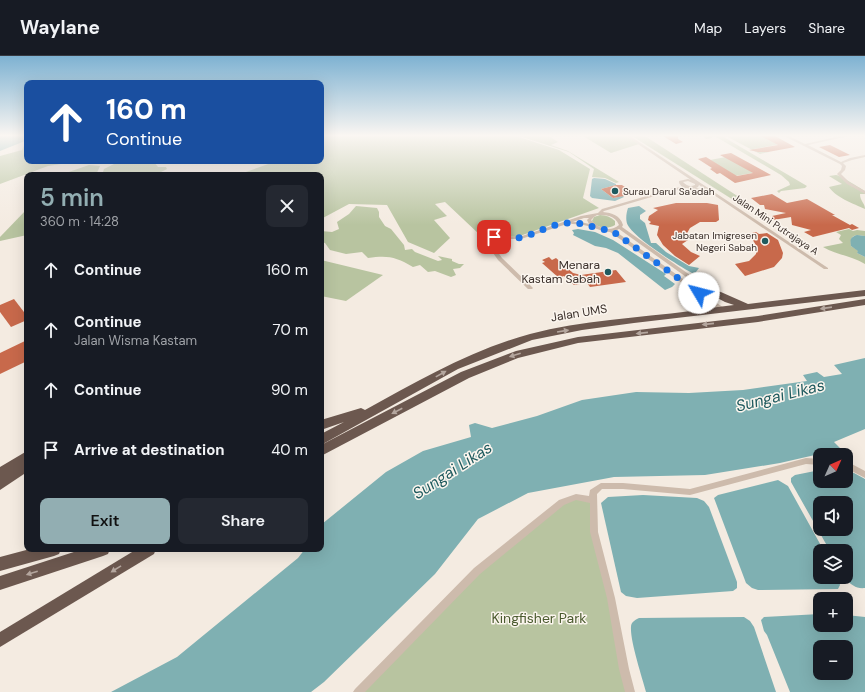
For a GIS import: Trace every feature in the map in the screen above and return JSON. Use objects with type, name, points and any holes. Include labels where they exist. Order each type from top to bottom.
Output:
[{"type":"highway","points":[[695,312],[702,303],[702,291],[753,307]]},
{"type":"highway","name":"Jalan UMS","points":[[324,438],[455,366],[518,341],[582,327],[695,312],[753,307],[865,293]]},
{"type":"highway","points":[[324,450],[465,375],[516,355],[578,340],[758,319],[865,302]]},
{"type":"highway","points":[[722,309],[740,316],[783,311],[806,311]]},
{"type":"highway","points":[[324,424],[388,402]]},
{"type":"highway","points":[[0,473],[24,458]]},
{"type":"highway","points":[[0,485],[24,467]]},
{"type":"highway","points":[[3,563],[31,552]]},
{"type":"highway","points":[[3,563],[43,552]]},
{"type":"highway","points":[[0,583],[94,552]]},
{"type":"highway","points":[[0,640],[144,552]]},
{"type":"street","points":[[673,166],[717,195]]},
{"type":"street","points":[[844,166],[843,170],[839,174],[848,183],[865,193]]},
{"type":"street","points":[[675,189],[681,182],[683,176],[678,169]]},
{"type":"street","points":[[681,182],[690,180],[696,182]]},
{"type":"street","points":[[681,182],[690,188],[708,191],[717,195]]},
{"type":"street","points":[[599,214],[603,210],[675,189],[697,186],[696,182]]},
{"type":"street","name":"Jalan Mini Putrajaya A","points":[[717,195],[748,214],[826,268]]},
{"type":"street","points":[[619,227],[619,211],[630,203]]},
{"type":"street","points":[[494,250],[503,249],[520,238],[583,217],[599,214],[612,215],[620,221]]},
{"type":"street","points":[[592,216],[590,222],[595,227]]},
{"type":"street","points":[[567,223],[581,223],[611,230],[702,291]]},
{"type":"street","points":[[611,230],[619,227]]},
{"type":"street","points":[[619,227],[702,291],[722,309]]},
{"type":"street","points":[[520,238],[491,238],[486,242],[487,246],[494,250],[500,259],[530,288]]},
{"type":"street","points":[[502,238],[507,241],[508,245]]},
{"type":"street","points":[[500,259],[503,249]]},
{"type":"street","points":[[630,692],[624,669],[611,598],[594,532],[593,492],[602,486],[630,486],[690,492],[806,461],[813,462]]},
{"type":"street","points":[[853,468],[865,475]]},
{"type":"street","points":[[358,692],[477,571],[562,502],[576,497],[592,500]]},
{"type":"green space","points":[[0,166],[50,166],[32,172],[24,172],[24,175],[0,184]]},
{"type":"green space","points":[[87,166],[100,166],[97,172],[69,172]]},
{"type":"green space","points":[[111,166],[157,166],[166,167],[167,169],[161,172],[103,172],[104,169]]},
{"type":"green space","points":[[264,166],[585,166],[590,169],[583,198],[599,208],[517,237],[480,235],[445,202],[435,204],[447,216],[434,220],[450,238],[434,253],[408,242],[387,205],[349,204],[324,217],[324,172],[246,172]]},
{"type":"green space","points":[[589,166],[592,166],[619,182],[616,183],[605,178],[592,177],[594,169]]},
{"type":"green space","points":[[679,166],[691,166],[742,199],[735,201]]},
{"type":"green space","points":[[719,166],[744,166],[753,173],[735,176]]},
{"type":"green space","points":[[765,166],[772,166],[807,186],[805,188],[781,191],[779,193],[777,191],[790,185],[789,182],[781,175]]},
{"type":"green space","points":[[836,175],[846,179],[865,191],[865,194],[860,194],[865,209],[845,200],[832,191],[829,187],[842,184],[829,176]]},
{"type":"green space","points":[[356,206],[377,208],[379,217],[385,226],[391,229],[404,245],[405,250],[412,249],[415,252],[438,261],[442,260],[438,256],[452,259],[452,261],[459,264],[464,264],[460,268],[453,269],[456,275],[451,277],[435,271],[428,272],[420,265],[413,267],[392,258],[368,258],[362,252],[346,254],[330,250],[324,243],[324,231],[332,232],[339,229],[337,222],[349,214]]},
{"type":"green space","points":[[24,212],[24,236],[0,241],[0,237]]},
{"type":"green space","points":[[600,215],[612,218],[615,221],[615,225],[612,227],[602,228],[592,221],[594,217]]},
{"type":"green space","points":[[849,229],[853,231],[865,231],[865,236],[858,235],[852,237],[851,246],[859,251],[857,253],[865,257],[865,264],[823,247],[843,243],[839,239],[841,235],[836,232]]},
{"type":"green space","points":[[324,261],[383,275],[346,301],[324,297]]},
{"type":"green space","name":"Kingfisher Park","points":[[576,497],[593,500],[594,532],[630,692],[358,692],[477,571],[552,510]]},
{"type":"water","points":[[592,179],[605,179],[616,184],[601,189],[613,198],[624,197],[615,201],[592,198],[590,196]]},
{"type":"water","points":[[639,206],[646,211],[640,215],[640,219],[645,223],[651,243],[656,243],[666,252],[689,266],[699,268],[696,272],[692,273],[677,264],[658,252],[634,233],[629,227],[626,218],[628,208]]},
{"type":"water","points":[[578,229],[595,232],[613,240],[666,274],[664,276],[675,284],[665,290],[618,253],[606,248],[595,246],[573,235],[574,233],[572,230]]},
{"type":"water","points":[[857,235],[865,236],[865,257],[857,253],[858,251],[851,246],[851,239]]},
{"type":"water","name":"Sungai Likas","points":[[865,358],[865,429],[834,442],[840,448],[813,448],[813,455],[780,463],[705,475],[614,477],[528,493],[478,519],[435,574],[324,682],[311,692],[111,692],[177,657],[298,558],[303,552],[324,552],[324,522],[386,472],[423,451],[471,437],[469,425],[475,423],[492,428],[537,416],[582,400],[636,392],[689,393],[743,390],[807,381],[803,375],[817,372],[824,377],[842,374],[834,365]]},
{"type":"water","points":[[813,471],[813,488],[853,488],[853,473],[865,479],[865,588],[857,587],[851,584],[853,584],[853,544],[826,544],[822,536],[853,536],[853,496],[813,496],[813,521],[791,482],[791,478],[795,475]]},
{"type":"water","points":[[778,480],[788,486],[813,531],[813,536],[816,536],[820,544],[813,544],[813,584],[840,584],[838,589],[758,590],[752,588],[746,583],[714,498],[718,495]]},
{"type":"water","points":[[643,495],[697,498],[704,501],[709,507],[737,582],[737,588],[733,591],[637,598],[626,596],[621,592],[601,503],[608,497]]},
{"type":"water","points":[[813,614],[813,632],[853,632],[853,616],[865,617],[865,692],[790,692],[764,631],[761,620],[764,617]]},
{"type":"water","points":[[744,617],[750,621],[754,627],[776,692],[646,692],[632,641],[632,622],[639,618]]},
{"type":"building","points":[[708,166],[720,166],[737,176],[753,173],[740,166],[754,166],[771,175],[735,183],[720,173],[717,174],[710,169],[712,168]]},
{"type":"building","name":"Surau Darul Sa'adah","points":[[622,185],[635,194],[613,198],[601,189]]},
{"type":"building","points":[[772,194],[787,203],[807,199],[835,215],[832,215],[850,225],[852,224],[859,228],[852,230],[849,228],[813,237],[804,232],[811,230],[792,225],[791,217],[773,220],[772,216],[786,213],[765,209],[764,205],[760,205],[751,198]]},
{"type":"building","points":[[676,203],[707,203],[718,205],[719,220],[716,222],[700,222],[690,228],[686,235],[688,240],[682,244],[691,252],[700,256],[689,265],[675,256],[663,245],[657,235],[659,226],[649,224],[651,222],[648,220],[649,216],[658,210],[653,208]]},
{"type":"building","points":[[756,232],[759,234],[767,233],[778,240],[783,253],[782,258],[774,267],[745,276],[735,264],[749,261],[756,254],[757,247],[751,237],[747,234]]},
{"type":"building","name":"Menara Kastam Sabah","points":[[549,257],[552,260],[556,258],[573,273],[581,275],[616,270],[626,282],[590,287],[587,283],[574,285],[564,276],[559,278],[542,263],[545,262],[542,260]]},
{"type":"building","points":[[14,299],[24,312],[24,321],[11,327],[0,312],[0,305]]},
{"type":"building","points":[[24,341],[24,362],[0,374],[0,353]]},
{"type":"place","name":"Surau Darul Sa'adah","points":[[615,191]]},
{"type":"place","name":"Jabatan Imigresen Negeri Sabah","points":[[765,241]]},
{"type":"place","name":"Menara Kastam Sabah","points":[[608,272]]},
{"type":"route","points":[[494,237],[510,239],[520,238],[567,223],[581,223],[605,230],[611,230],[651,257],[699,293]]}]
